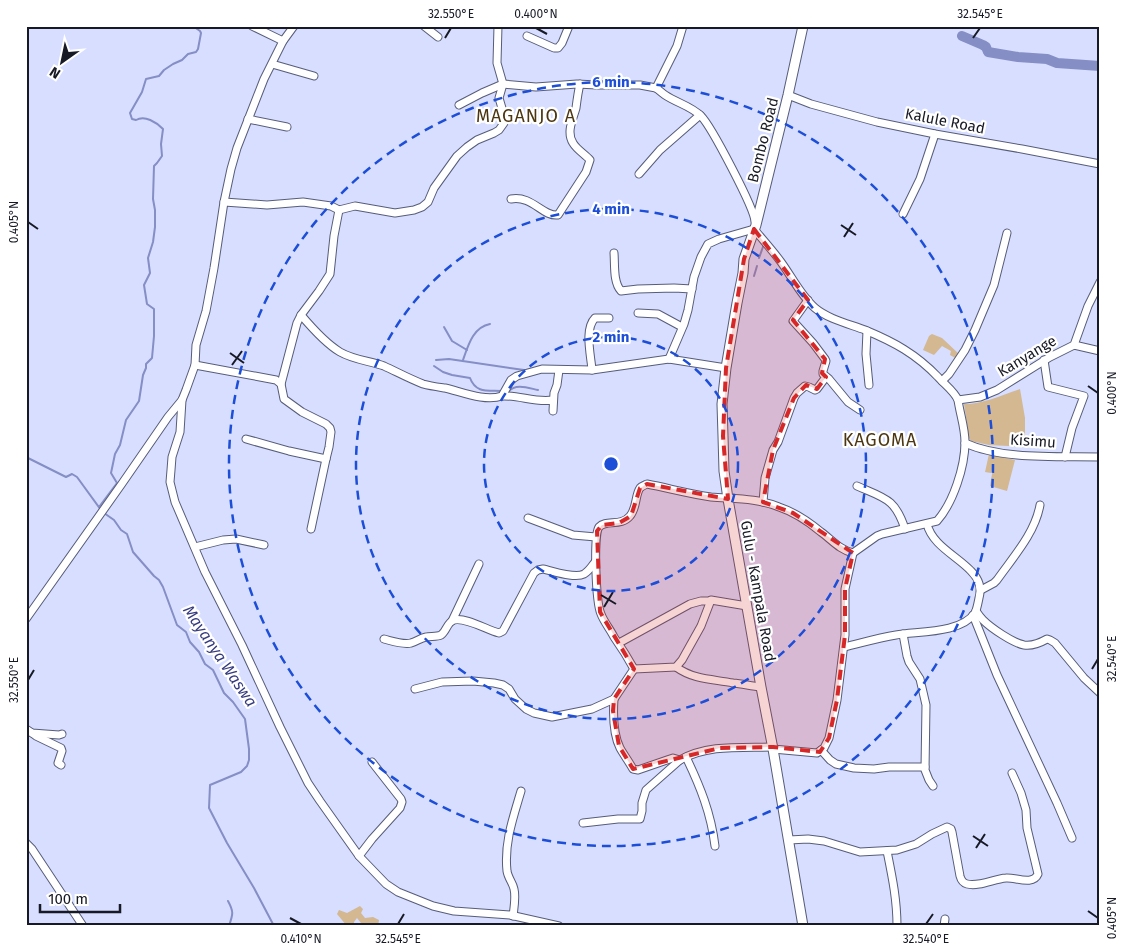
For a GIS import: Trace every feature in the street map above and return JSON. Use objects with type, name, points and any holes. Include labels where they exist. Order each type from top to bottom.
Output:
[{"type":"main road","name":"Bombo Road","points":[[744,259],[755,227],[803,26]]},
{"type":"main road","name":"Gulu - Kampala Road","points":[[744,259],[722,404],[724,470],[803,926]]},
{"type":"street","points":[[252,26],[283,41]]},
{"type":"street","points":[[26,619],[168,417],[182,400],[195,364],[196,345],[206,312],[231,169],[264,79],[283,41],[294,26]]},
{"type":"street","points":[[424,26],[438,37]]},
{"type":"street","points":[[224,202],[267,205],[303,202],[331,206],[339,210],[355,206],[395,213],[422,207],[428,202],[434,188],[457,156],[477,140],[494,134],[504,123],[504,114],[499,98],[503,84],[497,63],[498,26]]},
{"type":"street","points":[[527,36],[558,48],[569,26]]},
{"type":"street","points":[[656,88],[677,46],[683,26]]},
{"type":"street","points":[[272,64],[314,76]]},
{"type":"street","points":[[459,105],[503,84],[536,88],[580,84],[597,86],[640,85],[656,88],[664,95],[690,108],[700,115],[710,127],[745,195],[755,218],[755,227],[817,310],[867,331],[913,354],[953,392],[958,400],[965,443],[961,471],[952,496],[938,519],[927,524],[877,536],[853,553],[844,589],[846,613],[838,700],[829,738],[821,750],[817,752],[773,748],[720,748],[703,751],[683,758],[673,758],[638,770],[633,768],[619,746],[613,711],[614,699],[634,670]]},
{"type":"street","points":[[511,200],[516,198],[525,200],[553,216],[558,215],[586,172],[590,160],[571,141],[570,135],[570,126],[580,84]]},
{"type":"street","name":"Kalule Road","points":[[788,95],[811,104],[854,116],[935,134],[1100,164]]},
{"type":"street","points":[[639,174],[660,150],[700,115]]},
{"type":"street","points":[[248,119],[287,127]]},
{"type":"street","points":[[903,214],[920,179],[935,134]]},
{"type":"street","points":[[311,529],[331,432],[326,424],[302,412],[284,399],[281,384],[297,323],[330,274],[339,210]]},
{"type":"street","points":[[669,359],[688,310],[694,277],[708,244],[755,227]]},
{"type":"street","points":[[942,381],[965,350],[975,330],[994,285],[1007,233]]},
{"type":"street","points":[[614,253],[617,283],[621,291],[638,289],[692,289]]},
{"type":"street","name":"Kanyange","points":[[958,400],[980,397],[997,390],[1044,360],[1074,345],[1088,306],[1100,282]]},
{"type":"street","points":[[808,300],[793,321],[825,359],[823,374],[848,402],[860,410]]},
{"type":"street","points":[[638,313],[658,314],[682,327]]},
{"type":"street","points":[[301,315],[321,337],[340,352],[382,366],[430,386],[490,398],[502,396],[539,401],[553,400]]},
{"type":"street","points":[[592,370],[589,330],[596,318],[609,318]]},
{"type":"street","points":[[867,331],[866,354],[869,385]]},
{"type":"street","points":[[1074,345],[1100,351]]},
{"type":"street","points":[[502,396],[511,380],[517,376],[542,370],[592,370],[669,359],[726,368]]},
{"type":"street","points":[[1044,360],[1048,387],[1084,396],[1072,428],[1066,457]]},
{"type":"street","points":[[195,364],[276,380],[281,384]]},
{"type":"street","points":[[552,410],[559,370]]},
{"type":"street","points":[[762,502],[765,478],[773,450],[778,442],[797,392],[805,386],[817,390],[826,377]]},
{"type":"street","points":[[182,400],[180,432],[172,457],[170,482],[175,502],[205,572],[242,645],[280,727],[308,783],[320,802],[359,856],[386,884],[398,892],[433,906],[454,911],[513,916],[559,926]]},
{"type":"street","points":[[246,439],[326,459]]},
{"type":"street","name":"Kisimu","points":[[965,443],[1004,453],[1100,457]]},
{"type":"street","points":[[634,670],[600,612],[595,562],[596,537],[597,531],[602,525],[619,523],[631,516],[640,488],[647,484],[705,496],[728,499],[743,498],[779,507],[792,513],[837,545],[853,553]]},
{"type":"street","points":[[857,486],[890,502],[900,514],[905,529]]},
{"type":"street","points":[[981,590],[994,584],[1033,529],[1040,505]]},
{"type":"street","points":[[528,518],[573,535],[596,537]]},
{"type":"street","points":[[844,648],[873,639],[947,629],[957,626],[974,613],[981,590],[980,583],[971,571],[934,538],[927,524]]},
{"type":"street","points":[[195,548],[223,540],[236,539],[264,545]]},
{"type":"street","points":[[452,621],[466,621],[499,633],[503,631],[538,570],[543,569],[576,576],[582,575],[589,570],[595,562]]},
{"type":"street","points":[[384,639],[406,644],[426,637],[439,636],[443,633],[452,621],[479,564]]},
{"type":"street","points":[[619,644],[690,604],[713,600],[747,606]]},
{"type":"street","points":[[676,667],[701,626],[709,601]]},
{"type":"street","points":[[974,613],[992,628],[1023,645],[1030,645],[1047,639],[1050,640],[1100,693]]},
{"type":"street","points":[[974,613],[997,675],[1072,838]]},
{"type":"street","points":[[903,634],[907,656],[920,679],[926,706],[925,768],[926,775],[933,786]]},
{"type":"street","points":[[634,670],[676,667],[685,673],[703,678],[744,686],[761,687]]},
{"type":"street","points":[[415,689],[442,682],[473,681],[504,685],[526,709],[552,717],[592,709],[614,699]]},
{"type":"street","points":[[29,731],[62,734]]},
{"type":"street","points":[[29,731],[61,748],[62,751],[58,763],[61,765]]},
{"type":"street","points":[[821,750],[836,764],[854,768],[925,768]]},
{"type":"street","points":[[583,823],[640,818],[646,790],[683,758]]},
{"type":"street","points":[[683,758],[696,778],[709,812],[715,846]]},
{"type":"street","points":[[359,856],[400,808],[402,802],[392,786],[372,762]]},
{"type":"street","points":[[789,840],[808,839],[824,841],[860,852],[887,851],[907,848],[949,827],[952,832],[960,876],[963,882],[973,884],[1004,878],[1023,880],[1036,878],[1038,874],[1026,810],[1012,773]]},
{"type":"street","points":[[513,916],[514,888],[508,876],[507,844],[521,792]]},
{"type":"street","points":[[26,843],[32,849],[83,926]]},
{"type":"street","points":[[887,851],[897,906],[897,926]]},
{"type":"highlighted area","points":[[754,229],[808,300],[793,320],[825,359],[822,373],[826,377],[817,389],[806,385],[794,398],[773,450],[763,502],[793,513],[853,553],[845,589],[845,635],[837,700],[829,738],[820,752],[773,747],[720,748],[633,769],[619,746],[613,711],[614,699],[634,669],[600,612],[597,531],[602,525],[619,523],[631,516],[640,488],[647,484],[728,499],[723,436],[726,368],[744,259]]},
{"type":"shaded area","points":[[932,334],[942,338],[960,355],[957,359],[950,355],[951,351],[942,346],[934,355],[923,350],[929,336]]},
{"type":"shaded area","points":[[1020,389],[1025,418],[1025,447],[989,445],[971,441],[964,404],[985,401]]},
{"type":"shaded area","points":[[989,454],[1015,460],[1007,491],[990,486],[994,462],[991,473],[985,472]]},
{"type":"shaded area","points":[[360,906],[363,909],[361,913],[365,918],[373,917],[379,920],[378,926],[360,926],[361,923],[357,918],[354,926],[347,926],[337,914],[339,910],[347,913]]},
{"type":"waterway","name":"Mayanya Waswa","points":[[99,507],[117,483],[111,473],[115,454],[120,445],[126,420],[139,401],[146,364],[152,358],[154,336],[154,309],[147,304],[144,285],[150,273],[148,258],[155,227],[153,199],[154,166],[162,156],[163,129],[147,119],[132,119],[130,113],[142,92],[146,79],[159,76],[164,70],[182,60],[188,54],[196,52],[201,33],[193,26]]},
{"type":"waterway","name":"Mayanya Waswa","points":[[962,36],[983,45],[988,52],[1047,59],[1057,63],[1100,66]]},
{"type":"waterway","points":[[759,258],[764,244]]},
{"type":"waterway","points":[[754,276],[757,266]]},
{"type":"waterway","points":[[463,360],[475,333],[490,324]]},
{"type":"waterway","points":[[444,327],[452,341],[467,350]]},
{"type":"waterway","points":[[436,360],[449,359],[524,370]]},
{"type":"waterway","points":[[434,366],[443,372],[470,378],[479,389],[502,391]]},
{"type":"waterway","points":[[508,392],[518,387],[538,390]]},
{"type":"waterway","name":"Mayanya Waswa","points":[[26,457],[66,477],[72,474],[77,477],[101,510]]},
{"type":"waterway","name":"Mayanya Waswa","points":[[104,513],[114,520],[121,530],[127,534],[133,552],[159,580],[177,625],[186,632],[190,642],[199,652],[205,664],[213,670],[224,693],[245,719],[249,749],[247,766],[241,772],[210,785],[209,808],[274,926]]},
{"type":"waterway","points":[[228,901],[232,913],[229,926]]},
{"type":"district","name":"MAGANJO A","points":[[526,116]]},
{"type":"district","name":"KAGOMA","points":[[880,440]]}]
